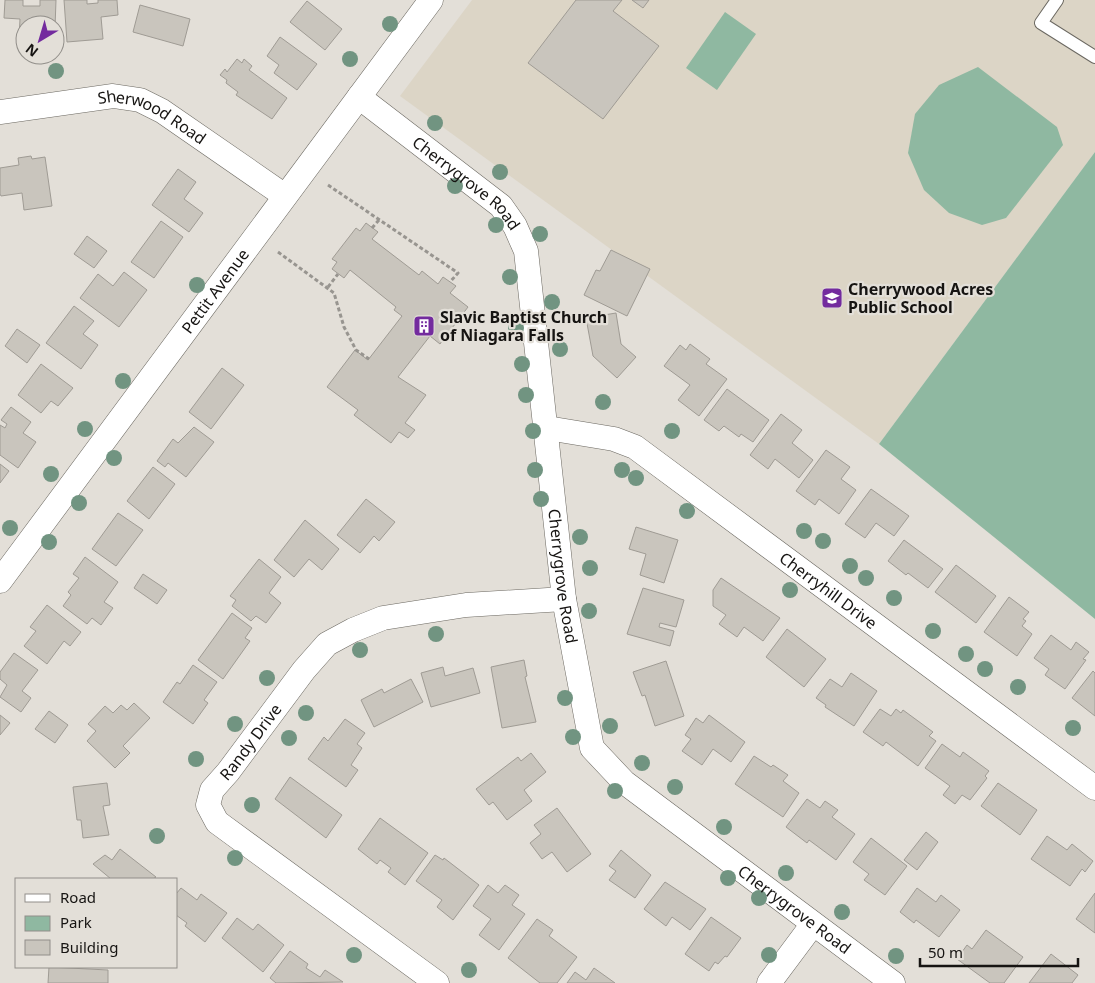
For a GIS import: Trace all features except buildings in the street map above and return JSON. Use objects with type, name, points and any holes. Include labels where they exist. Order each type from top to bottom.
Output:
[{"type":"street","name":"Pettit Avenue","points":[[0,581],[431,0]]},
{"type":"street","name":"Sherwood Road","points":[[0,112],[113,96],[140,100],[162,110],[285,196]]},
{"type":"street","name":"Cherrygrove Road","points":[[359,97],[500,206],[515,226],[526,251],[547,428],[564,599],[592,748],[624,782],[893,983]]},
{"type":"street","name":"Cherryhill Drive","points":[[547,428],[614,440],[635,447],[1095,788]]},
{"type":"street","name":"Randy Drive","points":[[437,983],[217,822],[208,805],[212,790],[228,772],[304,670],[327,644],[353,630],[383,618],[466,605],[564,599]]},
{"type":"street","points":[[769,983],[813,924]]},
{"type":"lane","points":[[1058,0],[1041,23],[1095,57]]},
{"type":"path","points":[[328,185],[458,273],[450,282]]},
{"type":"path","points":[[372,228],[378,220]]},
{"type":"path","points":[[278,252],[334,293],[344,328],[356,350],[369,359]]},
{"type":"path","points":[[328,287],[338,274]]},
{"type":"shaded area","name":"Cherrywood Acres Public School","points":[[472,0],[1095,0],[1095,152],[879,444],[400,96]]},
{"type":"green space","points":[[725,12],[756,34],[717,90],[686,68]]},
{"type":"green space","points":[[978,67],[1057,127],[1063,145],[1006,218],[982,225],[949,213],[924,190],[908,153],[915,114],[939,85]]},
{"type":"green space","points":[[1095,152],[1095,619],[879,444]]},
{"type":"place","name":"Cherrywood Acres Public School","points":[[832,298]]},
{"type":"place","name":"Slavic Baptist Church of Niagara Falls","points":[[424,326]]}]
